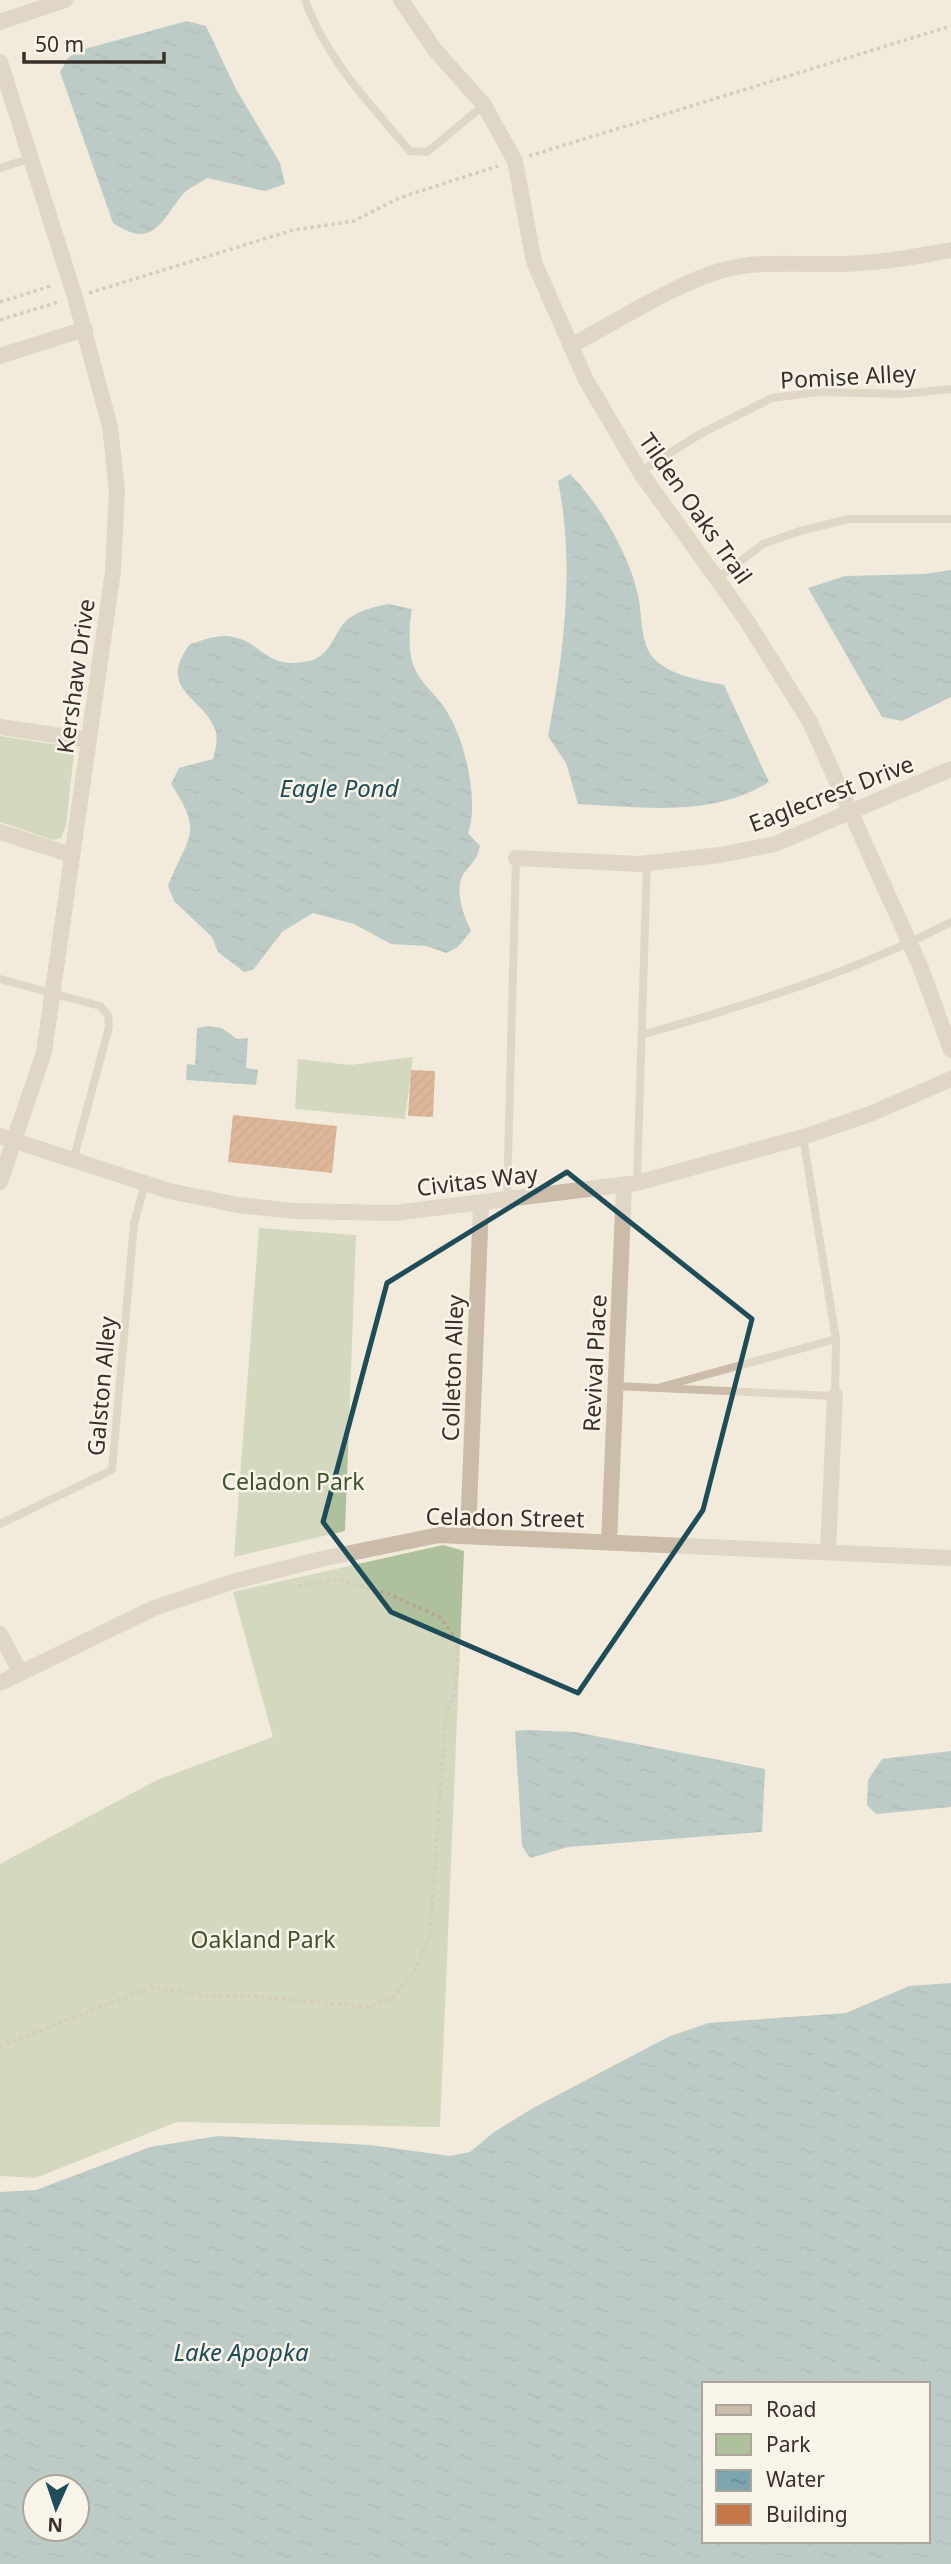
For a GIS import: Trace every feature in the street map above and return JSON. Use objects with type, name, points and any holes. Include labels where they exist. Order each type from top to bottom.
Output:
[{"type":"street","points":[[0,22],[65,0]]},
{"type":"street","name":"Tilden Oaks Trail","points":[[401,0],[435,50],[484,105],[515,161],[534,262],[586,380],[640,472],[717,579],[810,722],[910,943],[951,1050]]},
{"type":"street","name":"Kershaw Drive","points":[[0,62],[85,329],[110,427],[117,491],[113,571],[44,1052],[7,1138],[0,1182]]},
{"type":"street","points":[[570,346],[701,278],[724,270],[767,262],[836,264],[887,261],[951,250]]},
{"type":"street","points":[[0,356],[85,329]]},
{"type":"street","points":[[0,727],[89,740]]},
{"type":"street","name":"Eaglecrest Drive","points":[[516,858],[647,863],[720,855],[775,844],[951,769]]},
{"type":"street","points":[[0,832],[72,855]]},
{"type":"street","name":"Civitas Way","points":[[7,1138],[145,1183],[238,1205],[295,1212],[394,1213],[630,1185],[803,1137],[870,1114],[951,1079]]},
{"type":"street","name":"Revival Place","points":[[609,1542],[615,1386],[630,1185]]},
{"type":"street","name":"Colleton Alley","points":[[468,1535],[481,1204]]},
{"type":"street","points":[[828,1551],[835,1396]]},
{"type":"street","name":"Celadon Street","points":[[0,1683],[153,1608],[232,1582],[439,1535],[951,1558]]},
{"type":"street","points":[[0,1634],[20,1672]]},
{"type":"lane","points":[[305,0],[332,52],[359,93],[410,151],[427,152],[484,105]]},
{"type":"lane","points":[[0,168],[32,158]]},
{"type":"lane","name":"Pomise Alley","points":[[640,472],[699,434],[772,398],[819,392],[902,394],[951,389]]},
{"type":"lane","points":[[717,579],[763,544],[800,531],[849,519],[951,519]]},
{"type":"lane","points":[[507,1200],[516,858]]},
{"type":"lane","points":[[630,1185],[641,1035],[647,863]]},
{"type":"lane","points":[[641,1035],[777,995],[910,943],[951,922]]},
{"type":"lane","points":[[0,979],[100,1006],[108,1015],[109,1027],[73,1161]]},
{"type":"lane","points":[[615,1386],[835,1396],[836,1339],[803,1137]]},
{"type":"lane","name":"Galston Alley","points":[[0,1524],[112,1470],[134,1224],[145,1183]]},
{"type":"lane","points":[[659,1388],[697,1375],[836,1339]]},
{"type":"path","points":[[0,320],[293,230],[354,220],[399,198],[951,26]]},
{"type":"path","points":[[0,302],[51,286]]},
{"type":"path","points":[[0,2046],[152,1987],[212,1997],[250,1996],[369,2007],[392,1998],[415,1972],[430,1936],[446,1713],[455,1692],[458,1656],[455,1637],[440,1617],[387,1593],[336,1579],[297,1586]]},
{"type":"highlighted area","points":[[567,1172],[752,1319],[703,1510],[578,1693],[391,1612],[323,1522],[387,1283]]},
{"type":"green space","points":[[0,736],[65,746],[74,753],[66,826],[61,838],[53,840],[0,822]]},
{"type":"green space","points":[[413,1057],[405,1119],[295,1109],[298,1059],[350,1065]]},
{"type":"green space","name":"Celadon Park","points":[[259,1228],[356,1235],[345,1531],[234,1557]]},
{"type":"green space","name":"Oakland Park","points":[[443,1545],[464,1551],[440,2127],[177,2122],[35,2178],[0,2176],[0,1864],[157,1780],[273,1737],[233,1592]]},
{"type":"water","points":[[187,21],[206,26],[236,89],[280,163],[285,184],[265,191],[207,178],[183,194],[155,228],[148,233],[138,234],[113,223],[60,72],[68,58],[77,51]]},
{"type":"water","points":[[570,474],[601,513],[619,544],[637,591],[648,650],[671,671],[724,685],[769,782],[724,801],[700,806],[652,808],[578,804],[566,763],[548,736],[563,641],[567,576],[558,481]]},
{"type":"water","points":[[951,570],[951,697],[902,721],[882,717],[808,588],[845,576],[924,574]]},
{"type":"water","name":"Eagle Pond","points":[[388,604],[412,609],[410,638],[414,667],[451,718],[468,768],[472,804],[468,833],[480,846],[475,859],[460,881],[459,888],[463,911],[471,931],[458,947],[446,953],[426,946],[391,944],[354,924],[313,913],[282,932],[253,970],[244,972],[218,952],[212,937],[174,901],[168,886],[186,845],[190,826],[188,814],[171,784],[179,768],[213,759],[217,739],[210,720],[180,683],[178,673],[181,660],[190,644],[226,636],[239,638],[282,662],[309,661],[326,651],[340,628],[353,615]]},
{"type":"water","points":[[197,1028],[222,1028],[237,1039],[248,1038],[246,1068],[258,1070],[256,1085],[186,1080],[187,1064],[195,1065]]},
{"type":"water","points":[[515,1731],[575,1732],[765,1769],[762,1832],[568,1847],[530,1858],[522,1846]]},
{"type":"water","points":[[951,1751],[951,1807],[876,1814],[867,1805],[868,1780],[882,1759]]},
{"type":"water","name":"Lake Apopka","points":[[951,1983],[951,2564],[0,2564],[0,2192],[36,2190],[150,2147],[218,2136],[370,2145],[450,2156],[470,2152],[494,2132],[533,2108],[668,2037],[708,2023],[846,2013],[909,1986]]},
{"type":"building","points":[[411,1070],[435,1071],[433,1117],[408,1116]]},
{"type":"building","points":[[233,1115],[337,1126],[332,1173],[228,1162]]}]
